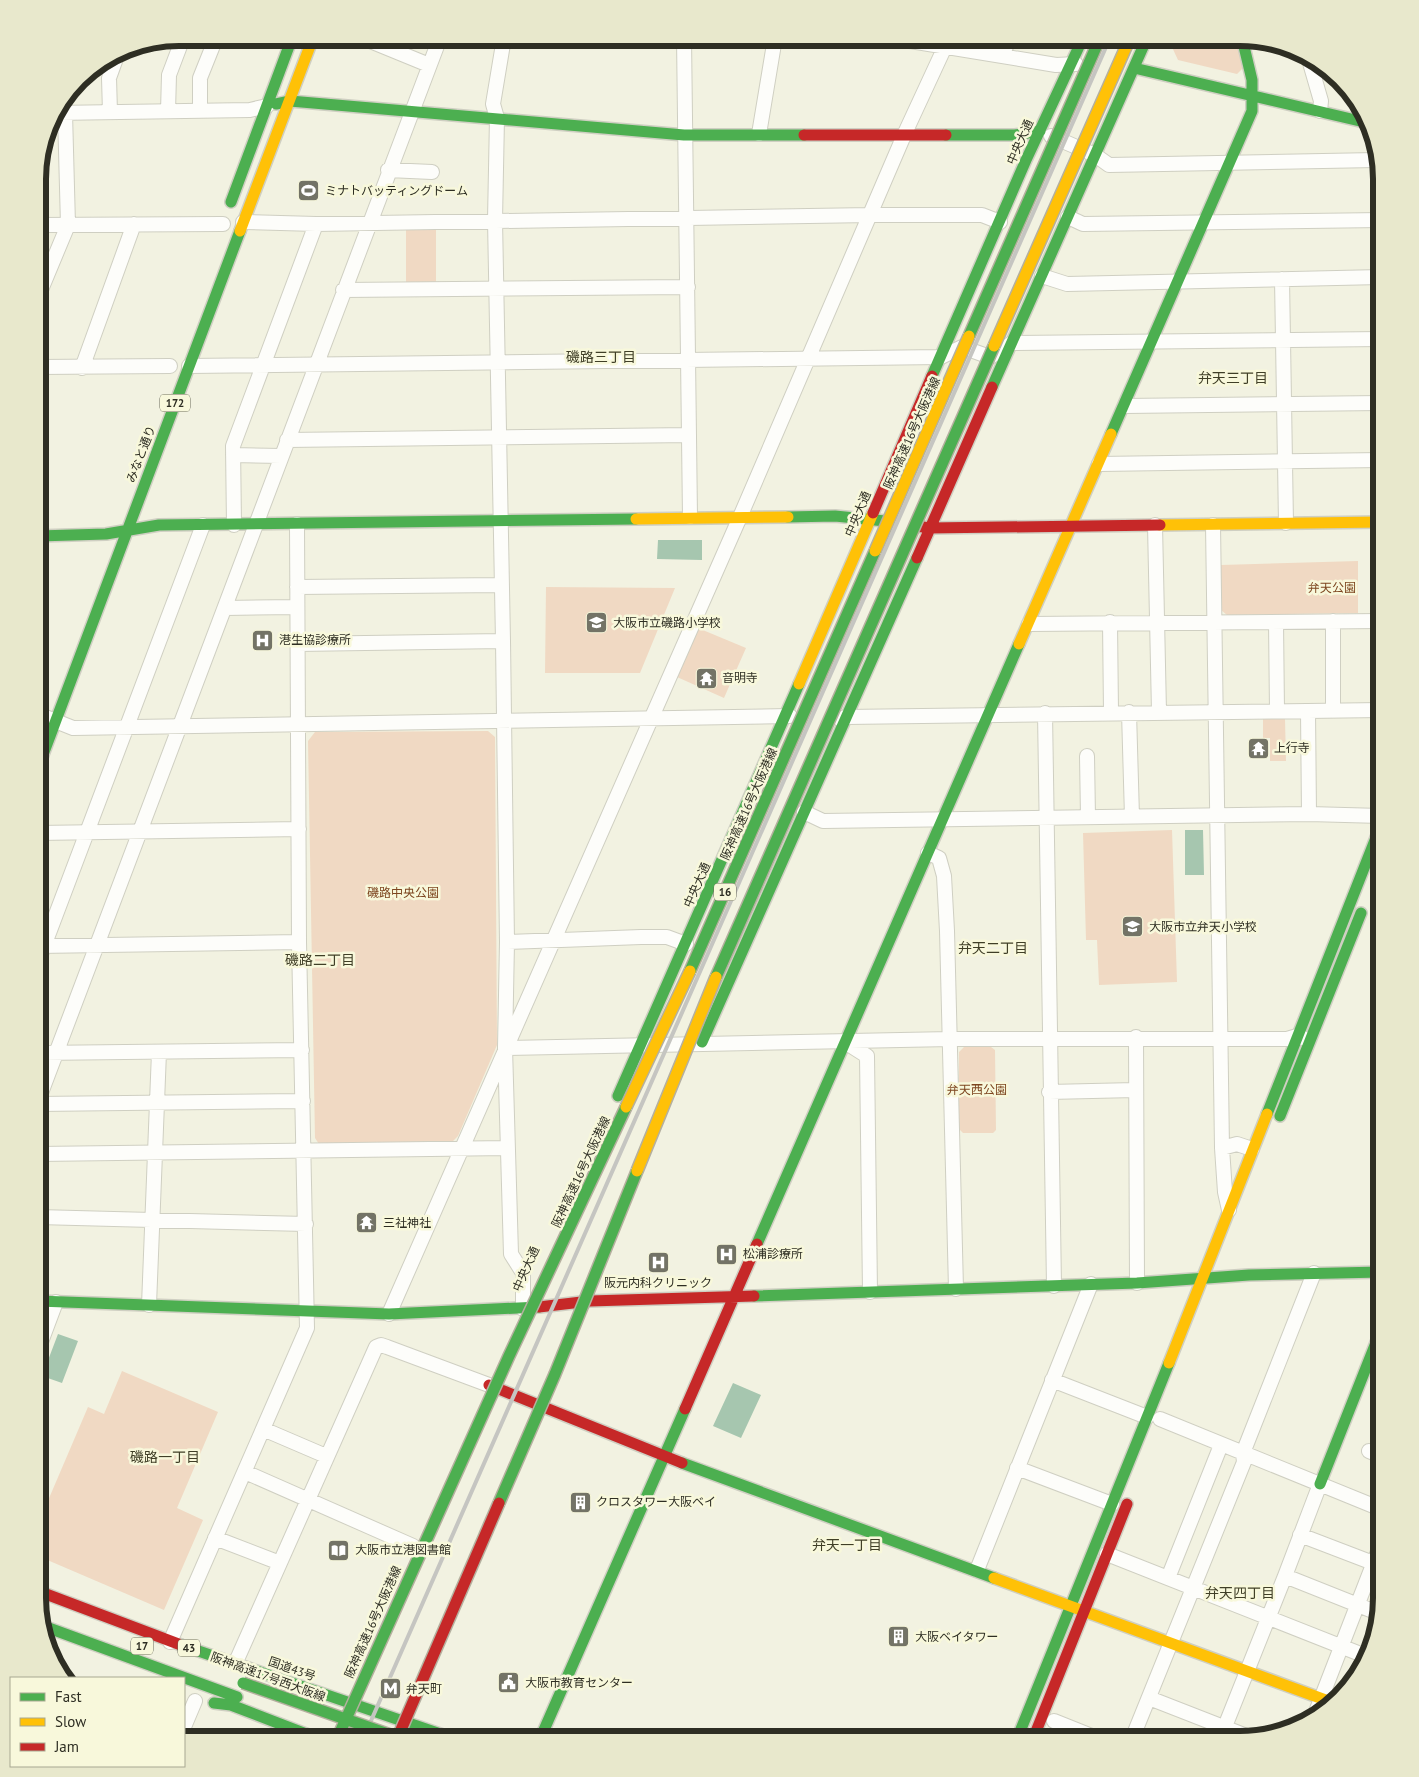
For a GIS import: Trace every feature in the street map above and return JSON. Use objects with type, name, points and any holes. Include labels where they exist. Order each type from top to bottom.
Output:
[{"type":"main road","points":[[222,228],[289,47]]},
{"type":"main road","name":"みなと通り","points":[[47,744],[310,47]]},
{"type":"main road","name":"中央大通","points":[[330,1731],[523,1309],[686,944],[1000,222],[1079,47]]},
{"type":"main road","name":"阪神高速16号大阪港線","points":[[345,1731],[501,1374],[676,1003],[1096,47]]},
{"type":"main road","name":"16","points":[[401,1731],[551,1383],[697,1021],[1126,47]]},
{"type":"main road","points":[[412,1731],[590,1301],[639,1177],[702,1043],[1143,47]]},
{"type":"main road","points":[[544,1731],[1231,163],[1252,112],[1254,82],[1244,47]]},
{"type":"main road","points":[[1134,68],[1359,121]]},
{"type":"main road","points":[[267,106],[290,101],[684,135],[905,133],[1015,135],[1040,131]]},
{"type":"main road","points":[[47,536],[106,534],[159,525],[256,525],[740,516],[834,516],[871,519],[930,528],[1373,522]]},
{"type":"main road","points":[[101,549],[112,518]]},
{"type":"main road","points":[[1021,1731],[1112,1504],[1157,1419],[1201,1278],[1373,846]]},
{"type":"main road","points":[[1276,1126],[1366,901]]},
{"type":"main road","points":[[46,1301],[389,1314],[523,1309],[590,1301],[1137,1283],[1216,1277],[1373,1272]]},
{"type":"main road","points":[[1320,1484],[1373,1352]]},
{"type":"main road","points":[[489,1384],[545,1409],[664,1456],[1325,1700]]},
{"type":"main road","points":[[1037,1731],[1132,1490]]},
{"type":"main road","name":"国道43号","points":[[46,1594],[170,1642],[430,1731]]},
{"type":"main road","points":[[47,1605],[115,1630],[145,1633]]},
{"type":"main road","name":"17","points":[[50,1629],[179,1677]]},
{"type":"main road","points":[[52,1635],[165,1677]]},
{"type":"main road","name":"17","points":[[185,1679],[323,1731]]},
{"type":"main road","name":"阪神高速17号西大阪線","points":[[234,1680],[377,1731]]},
{"type":"main road","points":[[273,1722],[291,1724],[303,1721],[310,1706],[304,1694],[289,1682]]},
{"type":"main road","points":[[192,1695],[231,1705],[296,1731]]},
{"type":"street","points":[[168,111],[169,75],[180,47]]},
{"type":"street","points":[[200,110],[200,78],[212,47]]},
{"type":"street","points":[[400,47],[429,65]]},
{"type":"street","points":[[46,1080],[142,830],[314,365],[436,47]]},
{"type":"street","points":[[502,47],[493,104],[496,118],[495,220],[507,942],[505,1048],[511,1254],[523,1273],[523,1309]]},
{"type":"street","points":[[684,47],[684,135],[688,217],[690,517]]},
{"type":"street","points":[[758,134],[773,47]]},
{"type":"street","points":[[389,1314],[740,516],[905,133],[945,47]]},
{"type":"street","points":[[968,47],[1002,55],[1071,66],[1087,62],[1116,72],[1134,68]]},
{"type":"street","points":[[1002,55],[1006,47]]},
{"type":"street","points":[[110,112],[109,78],[114,63]]},
{"type":"street","points":[[1311,68],[1321,101],[1320,110]]},
{"type":"street","points":[[64,113],[250,110],[267,106]]},
{"type":"street","points":[[47,276],[68,225],[60,119]]},
{"type":"street","points":[[1040,131],[1095,155],[1109,165],[1372,160]]},
{"type":"street","points":[[388,170],[432,172]]},
{"type":"street","points":[[243,222],[316,224],[871,215],[982,215],[1000,222]]},
{"type":"street","points":[[1068,217],[1083,224],[1373,220]]},
{"type":"street","points":[[82,368],[134,224]]},
{"type":"street","points":[[47,225],[134,224],[222,228]]},
{"type":"street","points":[[234,525],[233,446],[316,224]]},
{"type":"street","points":[[1042,276],[1067,284],[1373,277]]},
{"type":"street","points":[[1282,279],[1286,523]]},
{"type":"street","points":[[343,290],[688,287]]},
{"type":"street","points":[[189,366],[941,357],[962,347],[990,358],[1012,343],[1283,342],[1373,339]]},
{"type":"street","points":[[47,367],[170,366]]},
{"type":"street","points":[[1125,406],[1373,403]]},
{"type":"street","points":[[287,440],[690,435]]},
{"type":"street","points":[[233,455],[281,456]]},
{"type":"street","points":[[1100,464],[1373,460]]},
{"type":"street","points":[[170,1642],[307,1328],[305,1149],[299,942],[300,829],[297,524]]},
{"type":"street","points":[[46,933],[88,834],[203,525]]},
{"type":"street","points":[[1155,525],[1158,712]]},
{"type":"street","points":[[1213,525],[1222,1148],[1224,1192],[1229,1211]]},
{"type":"street","points":[[297,586],[501,585]]},
{"type":"street","points":[[225,608],[297,608]]},
{"type":"street","points":[[1333,621],[1333,711]]},
{"type":"street","points":[[1029,624],[1373,621]]},
{"type":"street","points":[[1110,622],[1111,712]]},
{"type":"street","points":[[1276,622],[1277,711]]},
{"type":"street","points":[[297,644],[503,641]]},
{"type":"street","points":[[47,716],[73,728],[785,718],[801,713],[829,724],[846,717],[1111,712],[1373,710]]},
{"type":"street","points":[[1308,711],[1309,814]]},
{"type":"street","points":[[1129,712],[1132,817]]},
{"type":"street","points":[[1045,713],[1048,1039],[1054,1286]]},
{"type":"street","points":[[1087,756],[1088,817]]},
{"type":"street","points":[[804,812],[823,821],[1309,814],[1373,816]]},
{"type":"street","points":[[47,833],[88,834],[142,830],[300,829]]},
{"type":"street","points":[[928,853],[938,858],[944,876],[951,1039],[956,1289]]},
{"type":"street","points":[[507,942],[553,939],[667,937],[686,944]]},
{"type":"street","points":[[46,946],[299,942]]},
{"type":"street","points":[[505,1048],[702,1043],[1136,1037],[1287,1039],[1297,1036],[1311,1041]]},
{"type":"street","points":[[1136,1037],[1137,1283]]},
{"type":"street","points":[[845,1042],[867,1056],[870,1292]]},
{"type":"street","points":[[46,1054],[302,1050]]},
{"type":"street","points":[[149,1305],[159,1052]]},
{"type":"street","points":[[1049,1092],[1136,1090]]},
{"type":"street","points":[[46,1102],[303,1101]]},
{"type":"street","points":[[1222,1148],[1237,1144],[1252,1149]]},
{"type":"street","points":[[46,1154],[305,1149],[508,1148]]},
{"type":"street","points":[[46,1217],[306,1224]]},
{"type":"street","points":[[1136,1731],[1244,1462],[1243,1453],[1314,1274]]},
{"type":"street","points":[[977,1570],[1091,1284]]},
{"type":"street","points":[[46,1328],[56,1302]]},
{"type":"street","points":[[235,1664],[372,1352],[381,1345],[489,1384]]},
{"type":"street","points":[[1052,1380],[1157,1419],[1373,1505]]},
{"type":"street","points":[[263,1429],[326,1456]]},
{"type":"street","points":[[1168,1578],[1221,1445]]},
{"type":"street","points":[[1017,1468],[1112,1504]]},
{"type":"street","points":[[245,1472],[413,1546]]},
{"type":"street","points":[[1223,1731],[1320,1484]]},
{"type":"street","points":[[1300,1535],[1373,1563]]},
{"type":"street","points":[[215,1538],[280,1563]]},
{"type":"street","points":[[1107,1554],[1360,1654]]},
{"type":"street","points":[[1326,1699],[1342,1647],[1358,1605],[1373,1575]]},
{"type":"street","points":[[1285,1576],[1372,1611]]},
{"type":"street","points":[[185,1724],[192,1695]]},
{"type":"street","points":[[1149,1698],[1218,1731]]},
{"type":"street","points":[[1054,1721],[1078,1731]]},
{"type":"green space","points":[[1172,47],[1237,47],[1243,68],[1237,74],[1178,60]]},
{"type":"green space","points":[[406,228],[436,228],[436,285],[406,286]]},
{"type":"green space","name":"弁天公園","points":[[1358,561],[1358,613],[1227,615],[1221,610],[1221,565]]},
{"type":"green space","points":[[546,587],[675,588],[640,673],[545,673]]},
{"type":"green space","name":"音明寺","points":[[698,628],[746,648],[724,698],[677,677]]},
{"type":"green space","points":[[1263,719],[1285,719],[1286,761],[1270,761],[1270,738],[1263,738]]},
{"type":"green space","name":"磯路中央公園","points":[[488,731],[495,737],[497,1045],[458,1136],[452,1142],[319,1144],[315,1138],[308,741],[315,732]]},
{"type":"green space","points":[[1172,830],[1177,982],[1099,985],[1097,940],[1086,940],[1083,833]]},
{"type":"green space","name":"弁天西公園","points":[[964,1047],[991,1047],[995,1050],[996,1130],[993,1133],[963,1133],[959,1129],[959,1052]]},
{"type":"green space","points":[[122,1371],[218,1412],[177,1508],[203,1520],[164,1610],[46,1559],[46,1505],[88,1407],[104,1414]]},
{"type":"shaded area","points":[[658,540],[702,540],[702,560],[657,559]]},
{"type":"shaded area","points":[[1185,830],[1203,830],[1204,875],[1185,875]]},
{"type":"shaded area","points":[[58,1334],[78,1341],[62,1383],[46,1377],[46,1365]]},
{"type":"shaded area","points":[[733,1383],[761,1395],[741,1438],[713,1426]]},
{"type":"railway","points":[[367,1731],[1106,47]]},
{"type":"traffic: fast","points":[[231,202],[289,47]]},
{"type":"traffic: fast","points":[[932,376],[1026,160],[1079,47]]},
{"type":"traffic: fast","points":[[969,336],[1096,47]]},
{"type":"traffic: fast","points":[[992,387],[1143,47]]},
{"type":"traffic: fast","points":[[1111,434],[1252,111],[1252,80],[1244,47]]},
{"type":"traffic: fast","points":[[1134,68],[1359,121]]},
{"type":"traffic: fast","points":[[276,104],[290,101],[684,135],[804,135]]},
{"type":"traffic: fast","points":[[946,135],[1015,135],[1040,131]]},
{"type":"traffic: fast","points":[[47,745],[240,231]]},
{"type":"traffic: fast","points":[[716,977],[994,346]]},
{"type":"traffic: fast","points":[[788,517],[835,516],[885,521]]},
{"type":"traffic: fast","points":[[47,536],[106,534],[159,525],[636,519]]},
{"type":"traffic: fast","points":[[690,971],[875,551]]},
{"type":"traffic: fast","points":[[702,1042],[917,558]]},
{"type":"traffic: fast","points":[[757,1244],[1019,644]]},
{"type":"traffic: fast","points":[[618,1096],[799,684]]},
{"type":"traffic: fast","points":[[1267,1114],[1373,845]]},
{"type":"traffic: fast","points":[[1280,1116],[1361,913]]},
{"type":"traffic: fast","points":[[341,1731],[509,1356],[626,1107]]},
{"type":"traffic: fast","points":[[499,1503],[555,1374],[637,1171]]},
{"type":"traffic: fast","points":[[754,1296],[1137,1283],[1249,1275],[1373,1272]]},
{"type":"traffic: fast","points":[[46,1301],[389,1314],[539,1307]]},
{"type":"traffic: fast","points":[[1320,1484],[1373,1350]]},
{"type":"traffic: fast","points":[[1020,1731],[1169,1363]]},
{"type":"traffic: fast","points":[[544,1731],[685,1409]]},
{"type":"traffic: fast","points":[[682,1463],[994,1578]]},
{"type":"traffic: fast","points":[[50,1628],[182,1677]]},
{"type":"traffic: fast","points":[[181,1645],[432,1731]]},
{"type":"traffic: fast","points":[[185,1678],[237,1697]]},
{"type":"traffic: fast","points":[[243,1683],[379,1731]]},
{"type":"traffic: fast","points":[[214,1703],[231,1705],[298,1731]]},
{"type":"traffic: slow","points":[[240,231],[310,47]]},
{"type":"traffic: slow","points":[[994,346],[1126,47]]},
{"type":"traffic: slow","points":[[875,551],[969,336]]},
{"type":"traffic: slow","points":[[1019,644],[1111,434]]},
{"type":"traffic: slow","points":[[799,684],[873,513]]},
{"type":"traffic: slow","points":[[636,519],[788,517]]},
{"type":"traffic: slow","points":[[1160,525],[1373,522]]},
{"type":"traffic: slow","points":[[626,1107],[690,971]]},
{"type":"traffic: slow","points":[[637,1171],[716,977]]},
{"type":"traffic: slow","points":[[1169,1363],[1267,1114]]},
{"type":"traffic: slow","points":[[994,1578],[1325,1700]]},
{"type":"traffic: jam","points":[[804,135],[946,135]]},
{"type":"traffic: jam","points":[[873,513],[932,376]]},
{"type":"traffic: jam","points":[[917,558],[992,387]]},
{"type":"traffic: jam","points":[[916,526],[930,528],[1160,525]]},
{"type":"traffic: jam","points":[[685,1409],[757,1244]]},
{"type":"traffic: jam","points":[[539,1307],[590,1301],[754,1296]]},
{"type":"traffic: jam","points":[[489,1385],[682,1463]]},
{"type":"traffic: jam","points":[[400,1731],[499,1503]]},
{"type":"traffic: jam","points":[[1036,1731],[1127,1504]]},
{"type":"traffic: jam","points":[[46,1594],[181,1645]]},
{"type":"place","name":"ミナトバッティングドーム","points":[[309,191]]},
{"type":"place","name":"大阪市立磯路小学校","points":[[597,623]]},
{"type":"place","name":"港生協診療所","points":[[263,640]]},
{"type":"place","name":"音明寺","points":[[706,678]]},
{"type":"place","name":"上行寺","points":[[1258,748]]},
{"type":"place","name":"大阪市立弁天小学校","points":[[1133,927]]},
{"type":"place","name":"三社神社","points":[[367,1223]]},
{"type":"place","name":"松浦診療所","points":[[727,1254]]},
{"type":"place","name":"阪元内科クリニック","points":[[658,1262]]},
{"type":"place","name":"クロスタワー大阪ベイ","points":[[580,1502]]},
{"type":"place","name":"大阪市立港図書館","points":[[339,1550]]},
{"type":"place","name":"大阪ベイタワー","points":[[899,1637]]},
{"type":"place","name":"大阪市教育センター","points":[[509,1683]]},
{"type":"place","name":"弁天町","points":[[390,1689]]},
{"type":"district","name":"磯路三丁目","points":[[601,357]]},
{"type":"district","name":"弁天三丁目","points":[[1233,378]]},
{"type":"district","name":"弁天二丁目","points":[[993,948]]},
{"type":"district","name":"磯路二丁目","points":[[320,960]]},
{"type":"district","name":"磯路一丁目","points":[[165,1457]]},
{"type":"district","name":"弁天一丁目","points":[[847,1545]]},
{"type":"district","name":"弁天四丁目","points":[[1240,1593]]}]
